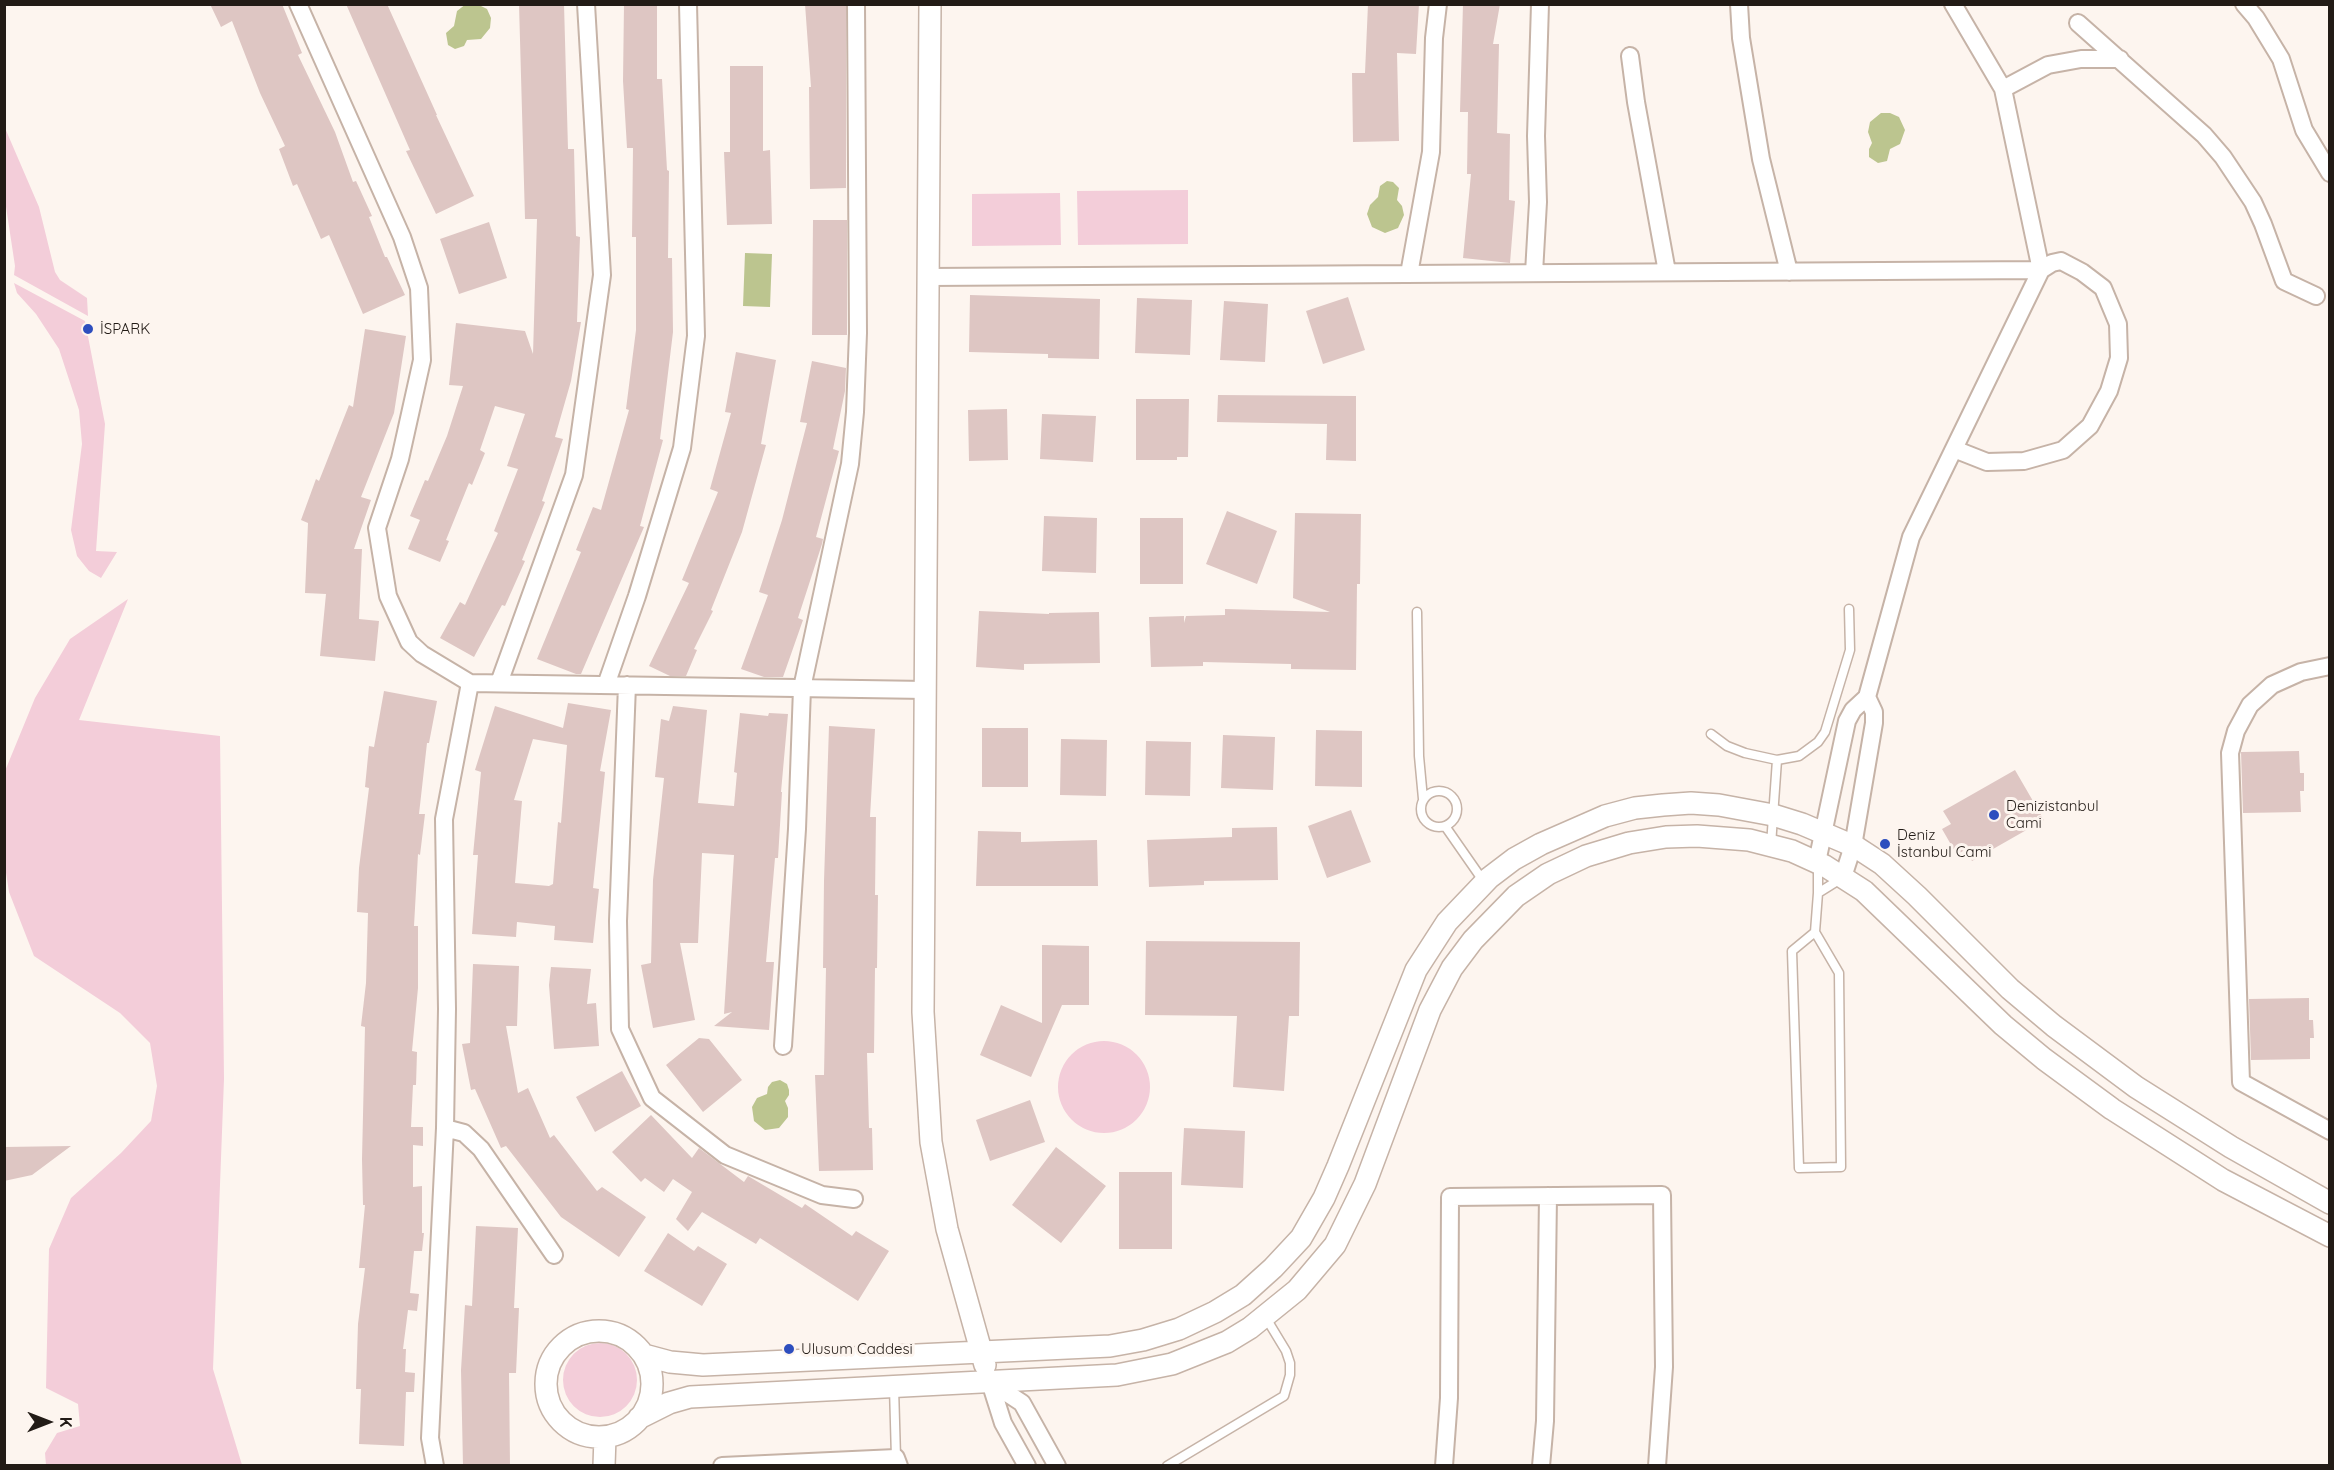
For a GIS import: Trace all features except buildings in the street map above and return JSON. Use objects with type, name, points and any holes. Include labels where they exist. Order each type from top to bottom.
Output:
[{"type":"street","points":[[298,4],[402,237],[419,288],[422,360],[400,459],[377,528],[388,596],[409,642],[422,654],[471,683],[926,690]]},
{"type":"street","points":[[499,683],[574,475],[603,275],[586,4]]},
{"type":"street","points":[[606,685],[637,596],[682,448],[696,336],[688,4]]},
{"type":"street","points":[[783,1046],[797,829],[802,688],[849,464],[855,412],[858,333],[856,4]]},
{"type":"street","points":[[930,4],[923,1012],[931,1142],[947,1229],[990,1382],[1003,1423],[1027,1466]]},
{"type":"street","points":[[1409,274],[1431,152],[1434,38],[1438,4]]},
{"type":"street","points":[[1534,273],[1538,202],[1536,136],[1540,4]]},
{"type":"street","points":[[1739,4],[1741,38],[1761,159],[1789,272]]},
{"type":"street","points":[[1817,862],[1847,721],[1853,710],[1867,697],[1911,537],[2040,270],[2003,89],[1953,4]]},
{"type":"street","points":[[2244,4],[2256,18],[2281,59],[2304,130],[2330,172]]},
{"type":"street","points":[[2078,23],[2204,135],[2223,157],[2253,202],[2284,281],[2316,296]]},
{"type":"street","points":[[1630,56],[1667,272]]},
{"type":"street","points":[[2003,89],[2049,65],[2081,59],[2120,59]]},
{"type":"street","points":[[928,277],[2040,270],[2061,261],[2082,272],[2103,288],[2118,324],[2119,357],[2109,391],[2090,426],[2063,450],[2024,461],[1987,462],[1954,449]]},
{"type":"street","points":[[2330,666],[2301,672],[2272,685],[2250,705],[2236,731],[2230,753],[2241,1082],[2330,1131]]},
{"type":"street","points":[[435,1466],[430,1438],[445,1128],[447,1010],[444,819],[471,683]]},
{"type":"street","points":[[627,685],[618,921],[620,1029],[652,1098],[725,1155],[822,1195],[854,1199]]},
{"type":"street","points":[[1843,878],[1853,846],[1874,723],[1874,712],[1867,697]]},
{"type":"street","points":[[644,1355],[670,1362],[703,1365],[1110,1346],[1143,1340],[1179,1329],[1215,1312],[1243,1294],[1274,1268],[1301,1238],[1324,1198],[1416,970],[1447,922],[1485,883],[1514,859],[1541,844],[1605,816],[1635,808],[1691,803],[1719,805],[1773,815],[1802,824],[1853,846],[1882,864],[2010,989],[2054,1026],[2136,1087],[2231,1147],[2330,1203]]},
{"type":"street","points":[[639,1418],[651,1397],[653,1382],[644,1355],[634,1343],[622,1335],[607,1331],[592,1331],[578,1335],[565,1343],[555,1354],[548,1368],[546,1383],[548,1398],[554,1412],[563,1423],[576,1432],[590,1437],[605,1437],[621,1433],[656,1408],[690,1397],[1117,1376],[1147,1371],[1197,1356],[1217,1347],[1265,1316],[1297,1290],[1335,1245],[1365,1184],[1430,1010],[1452,968],[1473,940],[1516,896],[1548,874],[1586,856],[1629,843],[1666,837],[1697,836],[1736,839],[1792,851],[1817,862],[1864,891],[2003,1025],[2069,1078],[2112,1109],[2223,1180],[2330,1236]]},
{"type":"street","points":[[445,1128],[464,1133],[481,1149],[554,1255]]},
{"type":"street","points":[[1444,1466],[1449,1398],[1450,1197],[1662,1195],[1664,1367],[1657,1466]]},
{"type":"street","points":[[1541,1466],[1545,1420],[1548,1196]]},
{"type":"street","points":[[990,1382],[1022,1403],[1057,1466]]},
{"type":"street","points":[[604,1466],[605,1437]]},
{"type":"street","points":[[722,1466],[898,1462]]},
{"type":"lane","points":[[1711,734],[1727,746],[1776,760],[1799,756],[1814,746],[1825,732],[1850,650],[1849,609]]},
{"type":"lane","points":[[1417,612],[1419,756],[1423,799],[1420,811],[1426,822],[1432,826],[1445,826],[1455,818],[1457,812],[1455,800],[1445,791],[1433,791],[1423,799]]},
{"type":"lane","points":[[1770,845],[1776,760]]},
{"type":"lane","points":[[1445,826],[1485,883]]},
{"type":"lane","points":[[1815,932],[1792,951],[1799,1167],[1841,1167],[1839,974],[1815,932],[1818,892],[1817,862]]},
{"type":"lane","points":[[1818,892],[1843,878]]},
{"type":"lane","points":[[1167,1466],[1284,1396],[1288,1386],[1290,1363],[1286,1351],[1265,1316]]},
{"type":"lane","points":[[894,1387],[898,1462]]},
{"type":"shaded area","points":[[466,4],[479,5],[487,9],[491,18],[490,28],[481,39],[467,40],[464,46],[455,49],[448,45],[446,33],[454,26],[457,11]]},
{"type":"shaded area","points":[[1881,113],[1890,113],[1899,117],[1905,130],[1900,144],[1890,149],[1887,161],[1878,163],[1869,157],[1872,143],[1868,132],[1870,122]]},
{"type":"shaded area","points":[[5,128],[39,207],[55,272],[60,280],[87,298],[88,316],[14,275],[15,266],[5,200]]},
{"type":"shaded area","points":[[1387,181],[1393,182],[1399,188],[1397,200],[1402,206],[1404,215],[1398,228],[1385,233],[1372,227],[1367,214],[1370,205],[1378,197],[1380,186]]},
{"type":"shaded area","points":[[1188,190],[1188,244],[1078,245],[1077,191]]},
{"type":"shaded area","points":[[1060,193],[1061,245],[972,246],[972,194]]},
{"type":"shaded area","points":[[745,253],[772,254],[770,307],[743,306]]},
{"type":"shaded area","points":[[14,283],[85,321],[105,424],[96,551],[117,552],[101,578],[89,571],[77,556],[71,530],[82,444],[79,410],[59,349],[36,314],[17,293]]},
{"type":"shaded area","points":[[128,599],[79,720],[220,736],[224,1079],[213,1369],[242,1465],[46,1465],[45,1453],[57,1433],[80,1426],[78,1404],[46,1388],[49,1249],[71,1198],[121,1153],[151,1121],[157,1086],[150,1043],[120,1013],[34,956],[9,892],[5,866],[5,771],[35,698],[70,639]]},
{"type":"shaded area","points":[[1104,1041],[1122,1045],[1136,1055],[1146,1069],[1150,1087],[1146,1105],[1136,1119],[1122,1129],[1104,1133],[1086,1129],[1072,1119],[1062,1105],[1058,1087],[1062,1069],[1072,1055],[1086,1045]]},
{"type":"shaded area","points":[[780,1080],[787,1084],[789,1090],[785,1101],[788,1117],[779,1128],[765,1130],[754,1121],[752,1107],[757,1098],[767,1094],[772,1082]]},
{"type":"shaded area","points":[[600,1343],[621,1349],[631,1359],[637,1380],[631,1401],[621,1411],[600,1417],[579,1411],[569,1401],[563,1380],[569,1359],[579,1349]]},
{"type":"place","name":"İSPARK","points":[[88,329]]},
{"type":"place","name":"Denizistanbul Cami","points":[[1994,815]]},
{"type":"place","name":"Deniz İstanbul Cami","points":[[1885,844]]},
{"type":"place","name":"Ulusum Caddesi","points":[[789,1349]]}]
